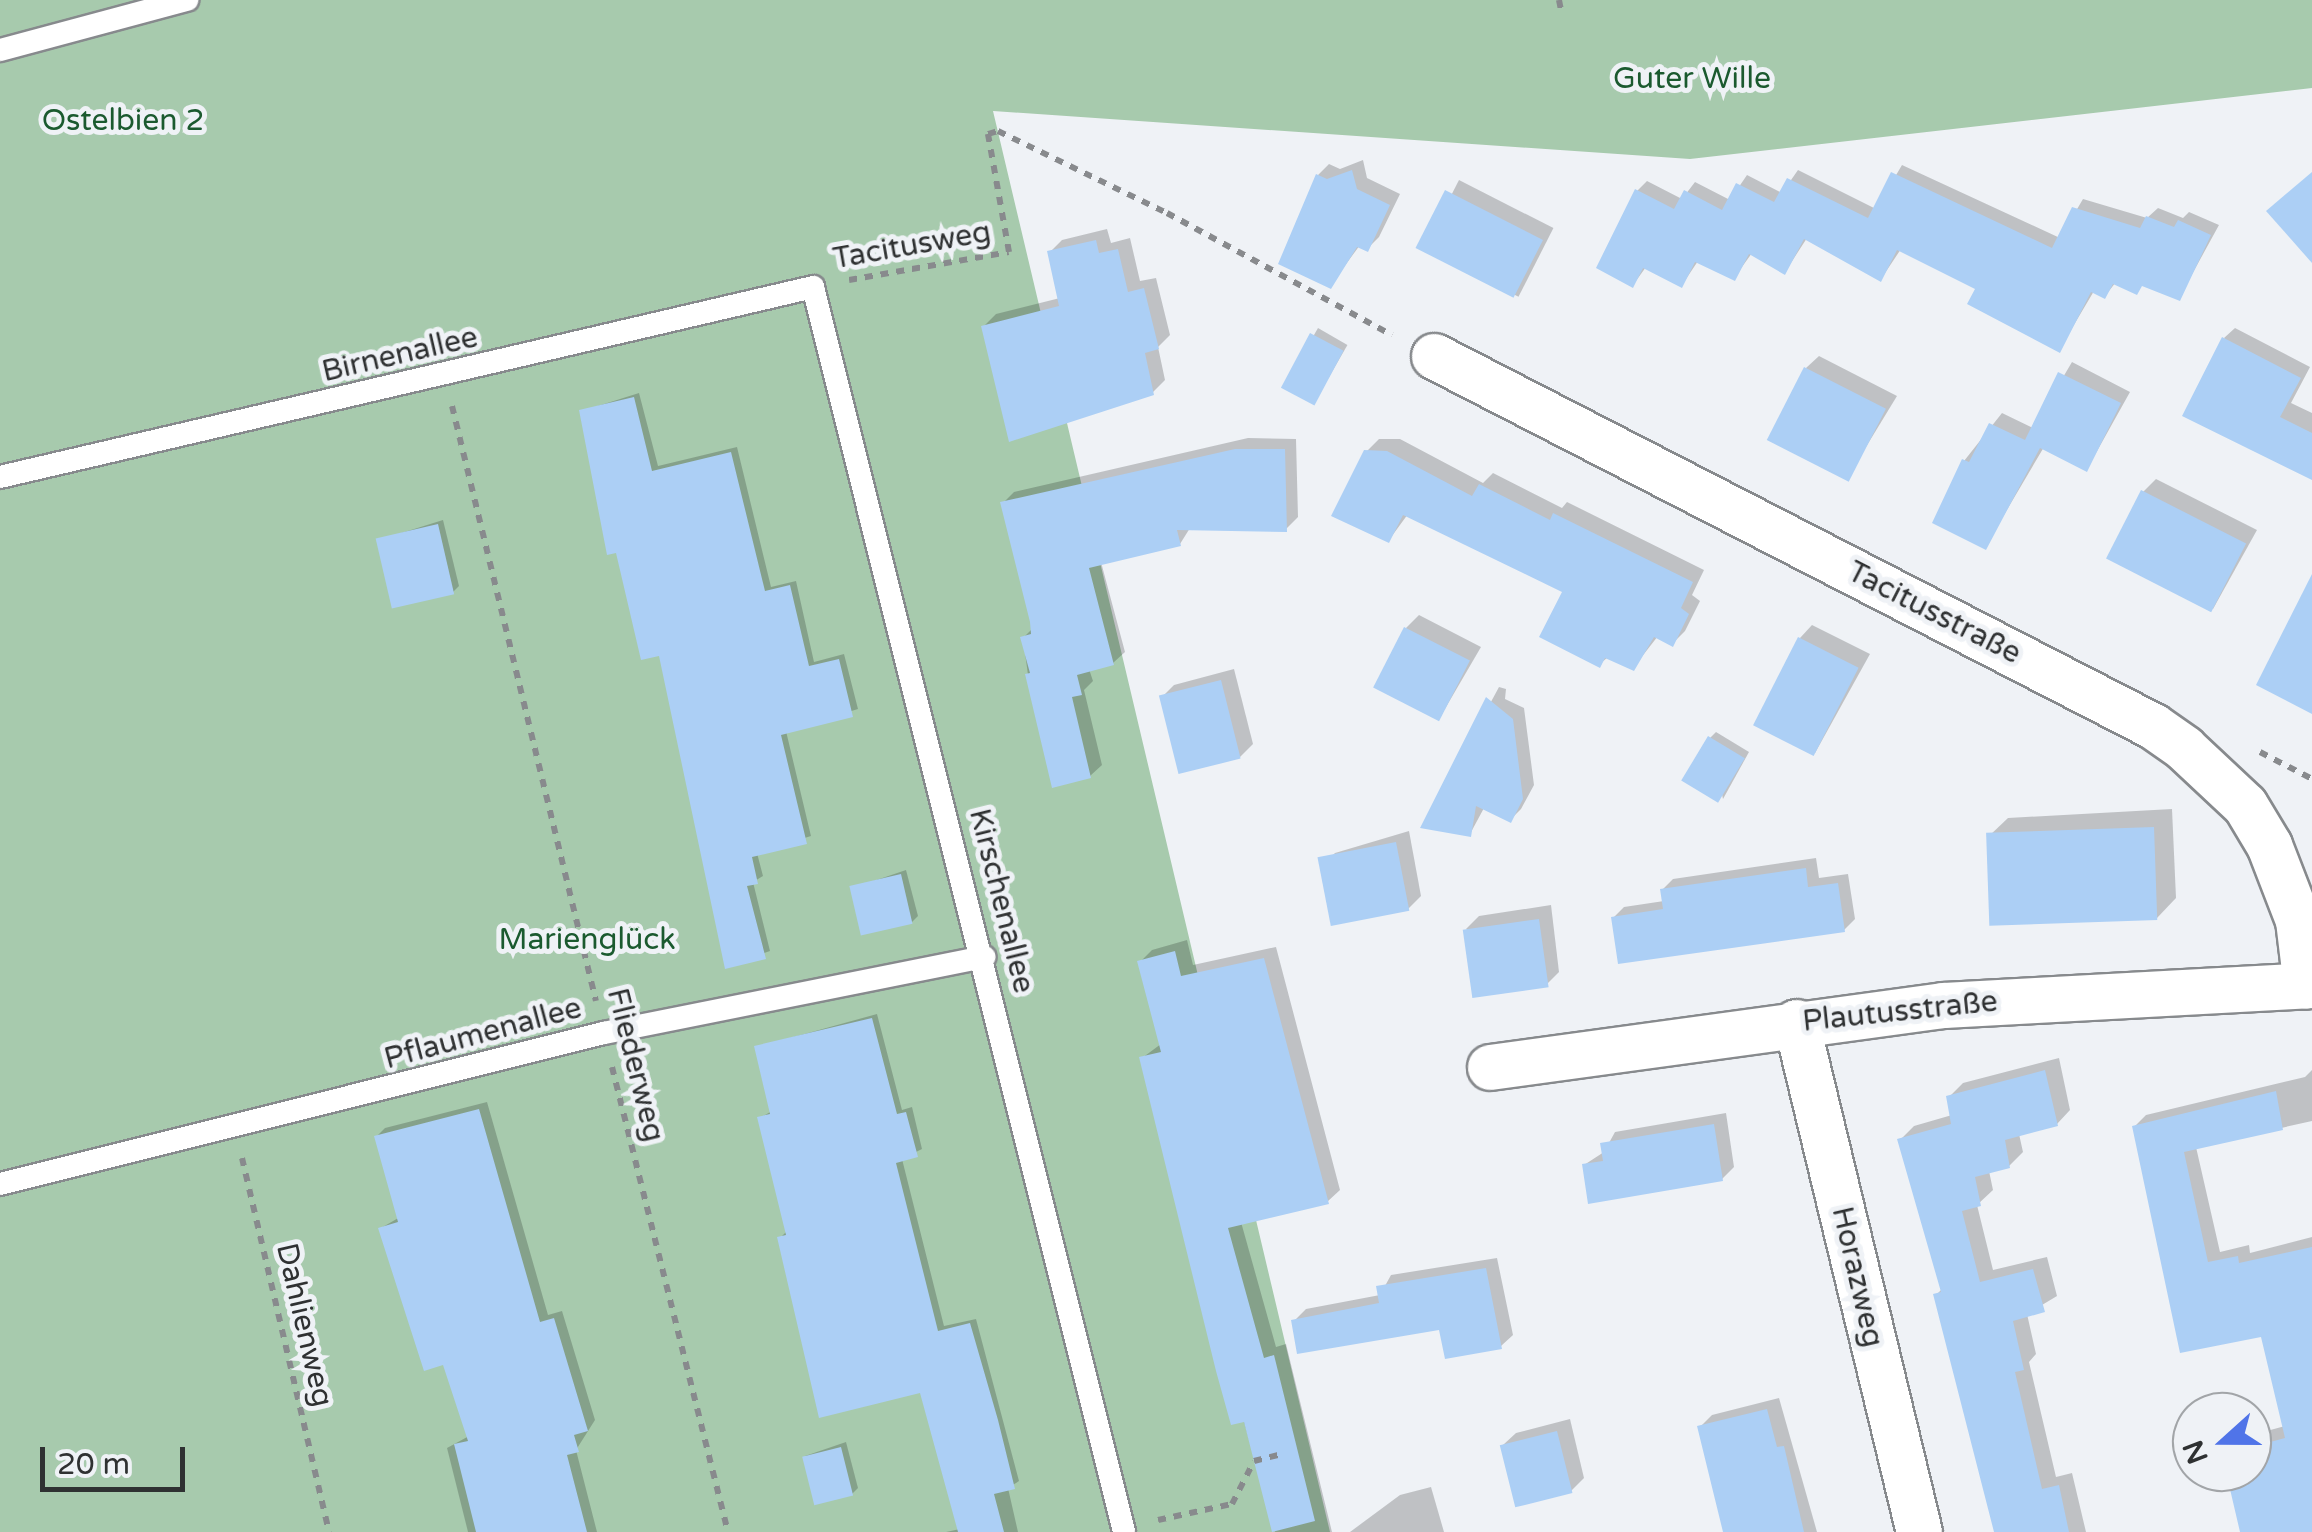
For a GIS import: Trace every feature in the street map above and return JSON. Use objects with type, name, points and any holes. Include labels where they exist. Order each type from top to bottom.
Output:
[{"type":"street","name":"Tacitusstraße","points":[[1434,356],[2137,718],[2184,748],[2244,805],[2269,845],[2298,920],[2309,986]]},
{"type":"street","name":"Plautusstraße","points":[[1490,1068],[1796,1022],[1942,1005],[2309,986]]},
{"type":"street","name":"Horazweg","points":[[1796,1022],[1919,1532]]},
{"type":"lane","points":[[0,50],[187,0]]},
{"type":"lane","name":"Birnenallee","points":[[0,477],[445,376],[812,287]]},
{"type":"lane","name":"Kirschenallee","points":[[812,287],[984,957],[1123,1530]]},
{"type":"lane","name":"Pflaumenallee","points":[[0,1184],[235,1129],[604,1033],[984,957]]},
{"type":"path","points":[[1559,0],[1562,10]]},
{"type":"path","name":"Tacitusweg","points":[[812,287],[1009,252],[988,134],[998,132],[1434,356]]},
{"type":"path","name":"Fliederweg","points":[[445,376],[728,1532]]},
{"type":"path","name":"Dahlienweg","points":[[235,1129],[329,1532]]},
{"type":"path","points":[[1123,1530],[1232,1504],[1254,1462],[1283,1454]]},
{"type":"green space","name":"Marienglück","points":[[0,0],[2312,0],[2312,88],[1690,159],[993,111],[1330,1532],[0,1532]]},
{"type":"building","points":[[1352,170],[1357,189],[1390,205],[1368,252],[1357,247],[1331,289],[1278,264],[1316,174],[1327,179]]},
{"type":"building","points":[[1891,172],[2052,248],[2072,207],[2140,228],[2146,216],[2174,227],[2178,220],[2211,235],[2180,301],[2142,286],[2137,295],[2113,284],[2105,299],[2091,292],[2060,353],[1967,304],[1975,289],[1897,250],[1881,282],[1804,239],[1785,275],[1749,254],[1735,281],[1695,262],[1682,288],[1643,268],[1633,288],[1596,268],[1635,189],[1674,209],[1684,190],[1722,210],[1736,183],[1774,202],[1787,178],[1868,218]]},
{"type":"building","points":[[2312,172],[2312,263],[2266,211]]},
{"type":"building","points":[[1445,190],[1543,240],[1514,298],[1415,248]]},
{"type":"building","points":[[1096,240],[1099,253],[1118,249],[1128,292],[1144,288],[1159,349],[1145,353],[1154,395],[1009,442],[981,326],[1059,306],[1047,251]]},
{"type":"building","points":[[1310,333],[1344,351],[1314,406],[1281,388]]},
{"type":"building","points":[[2222,337],[2301,378],[2280,417],[2312,433],[2312,480],[2182,416]]},
{"type":"building","points":[[1804,367],[1886,409],[1849,482],[1767,440]]},
{"type":"building","points":[[2058,372],[2121,403],[2087,472],[2040,448],[1986,550],[1932,523],[1962,459],[1969,462],[1989,423],[2025,440]]},
{"type":"building","points":[[634,397],[652,471],[731,452],[765,591],[790,585],[809,666],[839,659],[853,717],[781,735],[807,844],[752,857],[758,884],[747,886],[766,959],[725,969],[659,656],[641,660],[616,553],[607,555],[579,410]]},
{"type":"building","points":[[1235,449],[1285,449],[1287,532],[1177,530],[1181,546],[1089,568],[1114,665],[1077,675],[1082,695],[1072,697],[1091,778],[1052,788],[1020,637],[1031,634],[1030,622],[1000,502]]},
{"type":"building","points":[[1364,450],[1387,451],[1472,496],[1479,484],[1550,520],[1553,513],[1693,582],[1681,608],[1689,614],[1673,647],[1654,637],[1634,671],[1605,658],[1600,668],[1539,637],[1562,592],[1403,515],[1389,543],[1331,516]]},
{"type":"building","points":[[2141,490],[2246,544],[2211,612],[2106,559]]},
{"type":"building","points":[[438,524],[454,594],[392,609],[376,538]]},
{"type":"building","points":[[2312,574],[2312,714],[2256,685]]},
{"type":"building","points":[[1404,627],[1470,661],[1439,721],[1373,688]]},
{"type":"building","points":[[1798,637],[1859,668],[1814,756],[1753,725]]},
{"type":"building","points":[[1221,680],[1241,759],[1178,774],[1159,695]]},
{"type":"building","points":[[1486,697],[1513,719],[1523,799],[1511,823],[1476,806],[1471,837],[1420,828]]},
{"type":"building","points":[[1708,736],[1745,758],[1718,803],[1681,781]]},
{"type":"building","points":[[2154,827],[2157,920],[1989,926],[1986,833]]},
{"type":"building","points":[[1396,842],[1409,911],[1331,926],[1317,857]]},
{"type":"building","points":[[1806,868],[1808,887],[1838,883],[1845,932],[1618,964],[1611,917],[1663,909],[1660,889]]},
{"type":"building","points":[[901,874],[912,924],[861,936],[849,886]]},
{"type":"building","points":[[1539,919],[1549,987],[1472,998],[1463,930]]},
{"type":"building","points":[[1175,951],[1181,976],[1264,958],[1329,1204],[1228,1228],[1264,1358],[1274,1355],[1315,1521],[1272,1532],[1244,1422],[1231,1425],[1139,1057],[1161,1052],[1137,961]]},
{"type":"building","points":[[872,1018],[897,1114],[906,1112],[918,1157],[896,1163],[938,1331],[970,1323],[998,1420],[1015,1489],[994,1494],[1004,1532],[958,1532],[920,1393],[819,1418],[777,1237],[786,1235],[757,1117],[770,1114],[754,1046]]},
{"type":"building","points":[[2045,1070],[2058,1126],[2005,1140],[2010,1168],[1975,1177],[1981,1206],[1962,1211],[1980,1282],[2033,1269],[2045,1312],[2013,1321],[2024,1370],[2015,1372],[2042,1489],[2059,1485],[2069,1532],[1994,1532],[1933,1294],[1941,1292],[1897,1139],[1951,1124],[1946,1096]]},
{"type":"building","points":[[2276,1091],[2283,1130],[2184,1152],[2208,1262],[2238,1256],[2239,1263],[2312,1247],[2312,1532],[2240,1532],[2231,1492],[2272,1492],[2272,1442],[2285,1438],[2261,1337],[2180,1353],[2132,1126]]},
{"type":"building","points":[[479,1109],[540,1322],[554,1318],[588,1431],[574,1435],[579,1452],[567,1455],[587,1532],[476,1532],[454,1444],[468,1441],[443,1365],[424,1371],[378,1228],[398,1222],[374,1136]]},
{"type":"building","points":[[1714,1124],[1723,1181],[1588,1204],[1582,1164],[1603,1161],[1600,1143]]},
{"type":"building","points":[[1486,1268],[1502,1349],[1445,1359],[1439,1330],[1297,1354],[1291,1320],[1379,1303],[1376,1286]]},
{"type":"building","points":[[1767,1409],[1777,1447],[1784,1446],[1804,1532],[1723,1532],[1697,1426]]},
{"type":"building","points":[[1557,1431],[1572,1493],[1515,1507],[1500,1445]]},
{"type":"building","points":[[841,1447],[853,1496],[814,1505],[802,1457]]},
{"type":"park label","name":"Guter Wille","points":[[1692,79]]},
{"type":"park label","name":"Ostelbien 2","points":[[123,121]]}]
